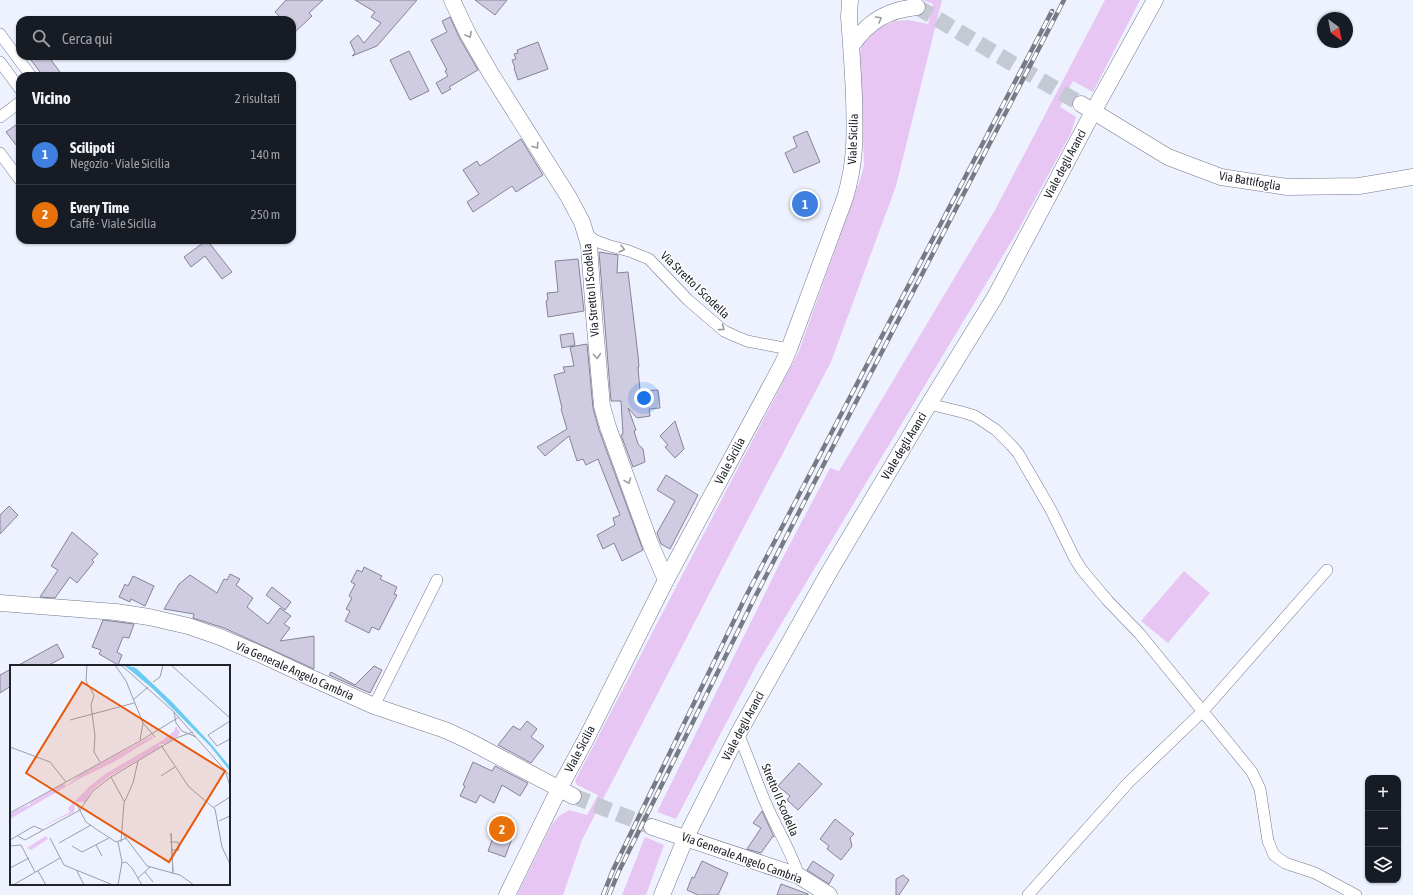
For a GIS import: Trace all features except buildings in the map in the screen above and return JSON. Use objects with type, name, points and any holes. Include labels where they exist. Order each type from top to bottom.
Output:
[{"type":"street","name":"Via Stretto II Scodella","points":[[452,0],[468,34],[491,74],[568,196],[582,222],[589,245],[602,406],[608,427],[650,543],[666,580]]},
{"type":"street","points":[[845,0],[849,17]]},
{"type":"street","name":"Viale Sicilia","points":[[507,895],[559,789],[586,739],[666,580],[789,348],[850,180],[855,151],[852,45],[849,17],[850,0]]},
{"type":"street","name":"Viale degli Aranci","points":[[662,895],[686,837],[738,734],[828,574],[929,404],[995,297],[1087,108],[1155,0]]},
{"type":"street","points":[[852,45],[864,30],[879,18],[911,3]]},
{"type":"street","points":[[0,34],[16,56]]},
{"type":"street","points":[[19,60],[28,72]]},
{"type":"street","points":[[0,62],[16,84]]},
{"type":"street","points":[[0,117],[16,105]]},
{"type":"street","name":"Via Battifoglia","points":[[1087,108],[1168,157],[1221,177],[1286,187],[1360,186],[1413,177]]},
{"type":"street","points":[[0,153],[16,175]]},
{"type":"street","name":"Via Stretto I Scodella","points":[[586,234],[596,241],[630,251],[649,259],[688,300],[724,331],[747,340],[789,348]]},
{"type":"street","points":[[929,404],[975,416],[996,430],[1018,453],[1051,510],[1082,570],[1108,601],[1140,633],[1242,760],[1256,780],[1262,800],[1268,841],[1274,855],[1285,863],[1315,873],[1356,895]]},
{"type":"street","points":[[1028,895],[1128,783],[1202,712],[1327,570]]},
{"type":"street","points":[[374,706],[437,580]]},
{"type":"street","name":"Via Generale Angelo Cambria","points":[[0,604],[116,612],[149,617],[188,626],[220,637],[262,655],[374,706],[428,724],[467,740],[573,796]]},
{"type":"street","name":"Stretto II Scodella","points":[[738,734],[767,806],[794,860],[799,876]]},
{"type":"street","name":"Via Generale Angelo Cambria","points":[[652,827],[686,837],[799,876],[829,895]]},
{"type":"shaded area","points":[[923,0],[942,0],[896,186],[831,362],[582,840],[563,895],[517,895],[552,824],[559,816],[569,810],[587,815],[598,795],[577,785],[575,781],[799,351],[864,165],[860,52],[865,39],[878,28],[895,21],[908,20],[928,24],[933,4]]},
{"type":"shaded area","points":[[1105,0],[1140,0],[1093,92],[1073,81],[1060,107],[1076,117],[1071,133],[1016,234],[757,664],[676,819],[657,812],[780,563],[830,468],[839,471],[995,210]]},
{"type":"shaded area","points":[[1184,571],[1210,593],[1168,643],[1141,621]]},
{"type":"shaded area","points":[[645,837],[664,845],[646,895],[622,895]]},
{"type":"tunnel","points":[[917,7],[1081,104]]},
{"type":"tunnel","points":[[573,796],[652,827]]},
{"type":"railway","points":[[609,895],[619,871],[753,601],[1064,0]]},
{"type":"railway","points":[[603,895],[613,870],[745,598],[1052,11]]},
{"type":"place","name":"Scilipoti","points":[[805,204]]},
{"type":"place","name":"Every Time","points":[[502,829]]}]
